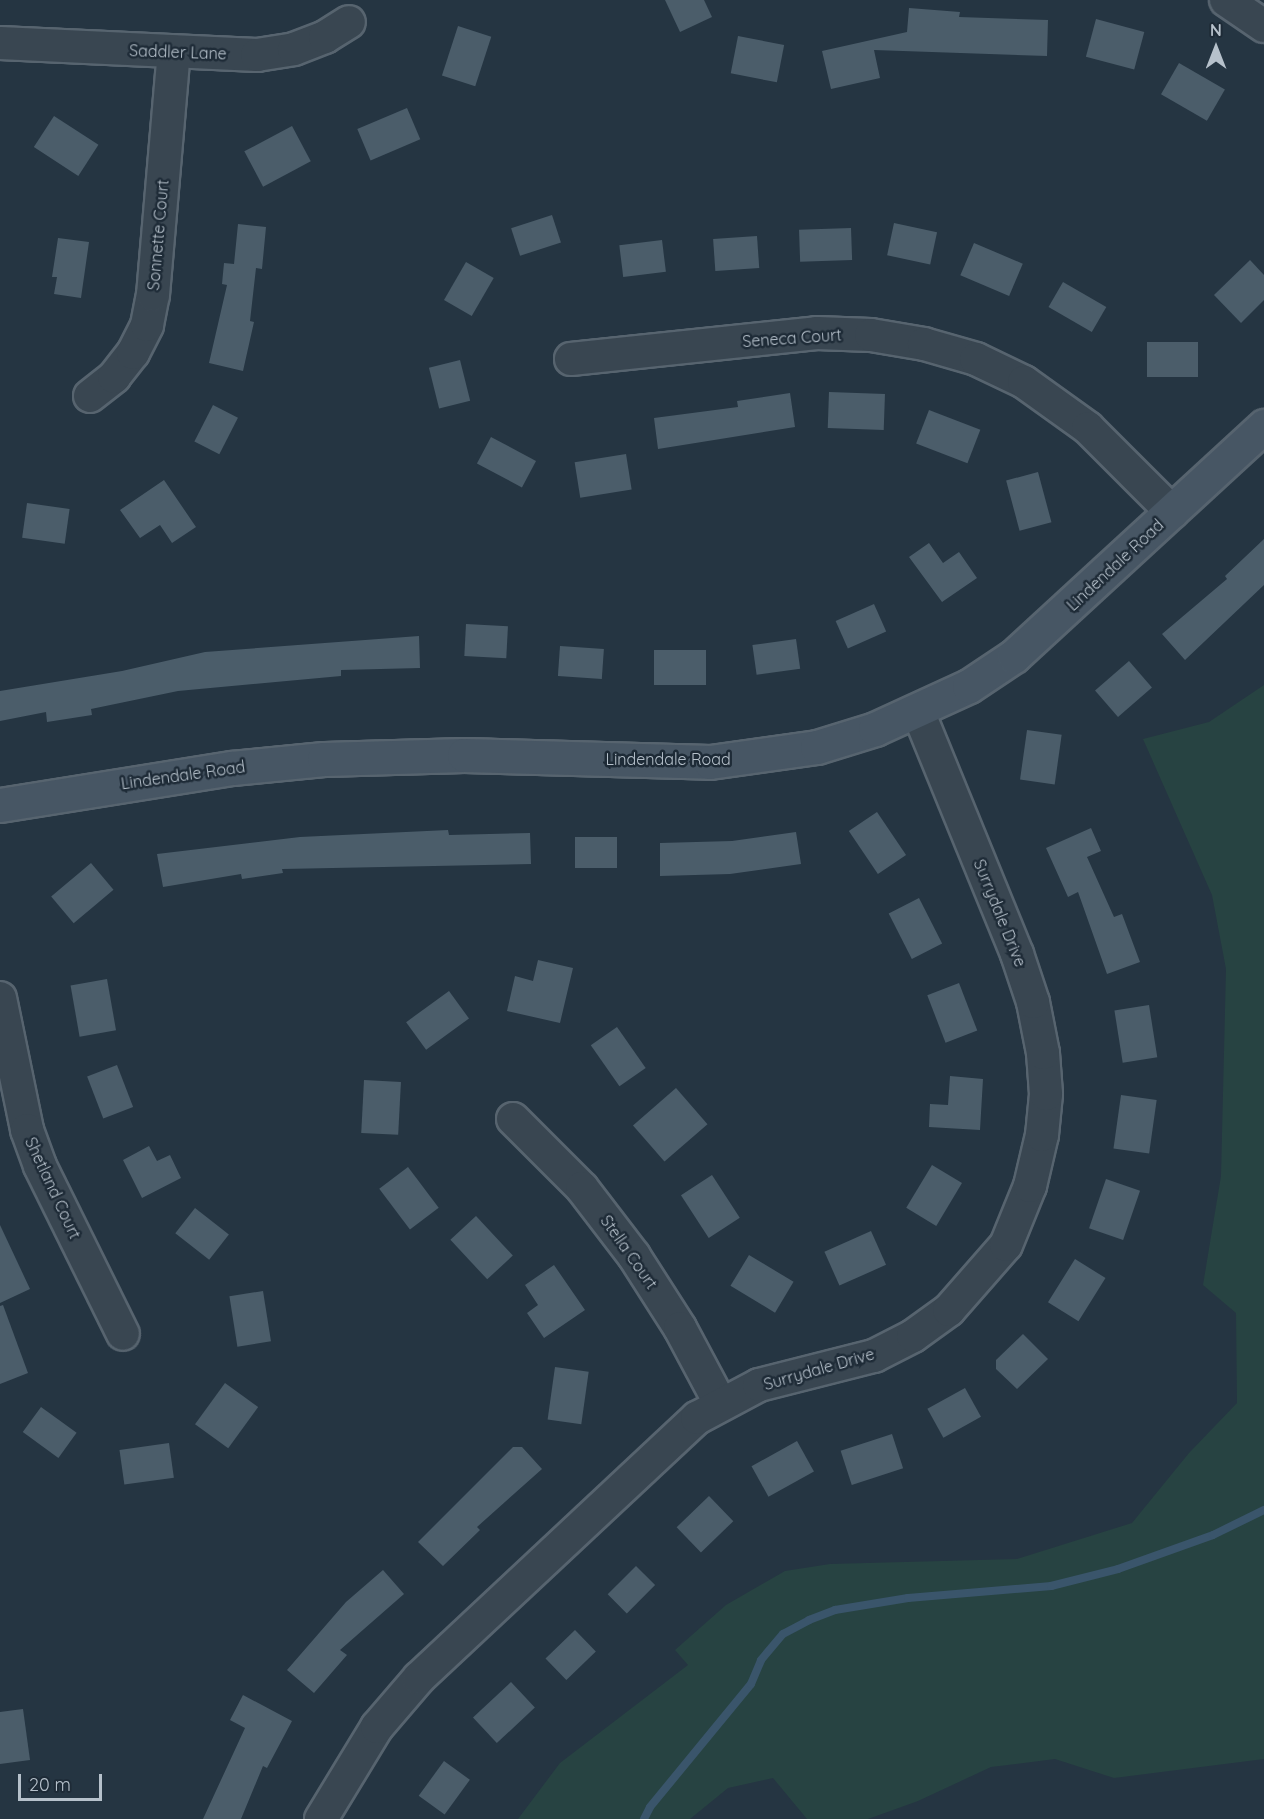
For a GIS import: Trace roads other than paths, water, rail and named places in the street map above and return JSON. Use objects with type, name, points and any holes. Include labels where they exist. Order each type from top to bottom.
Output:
[{"type":"street","points":[[1226,0],[1264,26]]},
{"type":"street","name":"Saddler Lane","points":[[0,43],[257,55],[294,50],[325,37],[349,22]]},
{"type":"street","name":"Sonnette Court","points":[[90,396],[121,369],[147,325],[153,295],[174,52]]},
{"type":"street","name":"Seneca Court","points":[[571,359],[817,333],[871,335],[924,344],[976,359],[1024,382],[1088,428],[1172,512]]},
{"type":"street","name":"Lindendale Road","points":[[0,805],[209,771],[324,759],[464,755],[720,761],[817,747],[918,711],[969,686],[1014,656],[1264,426]]},
{"type":"street","name":"Surrydale Drive","points":[[321,1819],[377,1727],[419,1678],[676,1436],[720,1403],[759,1385],[873,1356],[913,1336],[949,1310],[986,1272],[1006,1245],[1030,1186],[1042,1135],[1046,1094],[1033,1002],[1017,954],[918,711]]},
{"type":"street","name":"Shetland Court","points":[[0,998],[27,1131],[40,1166],[123,1334]]},
{"type":"street","name":"Stella Court","points":[[513,1119],[582,1188],[634,1256],[680,1328],[720,1403]]},
{"type":"waterway","points":[[644,1819],[650,1807],[751,1684],[761,1660],[783,1634],[809,1620],[835,1610],[908,1598],[1051,1586],[1118,1569],[1213,1535],[1264,1510]]}]
